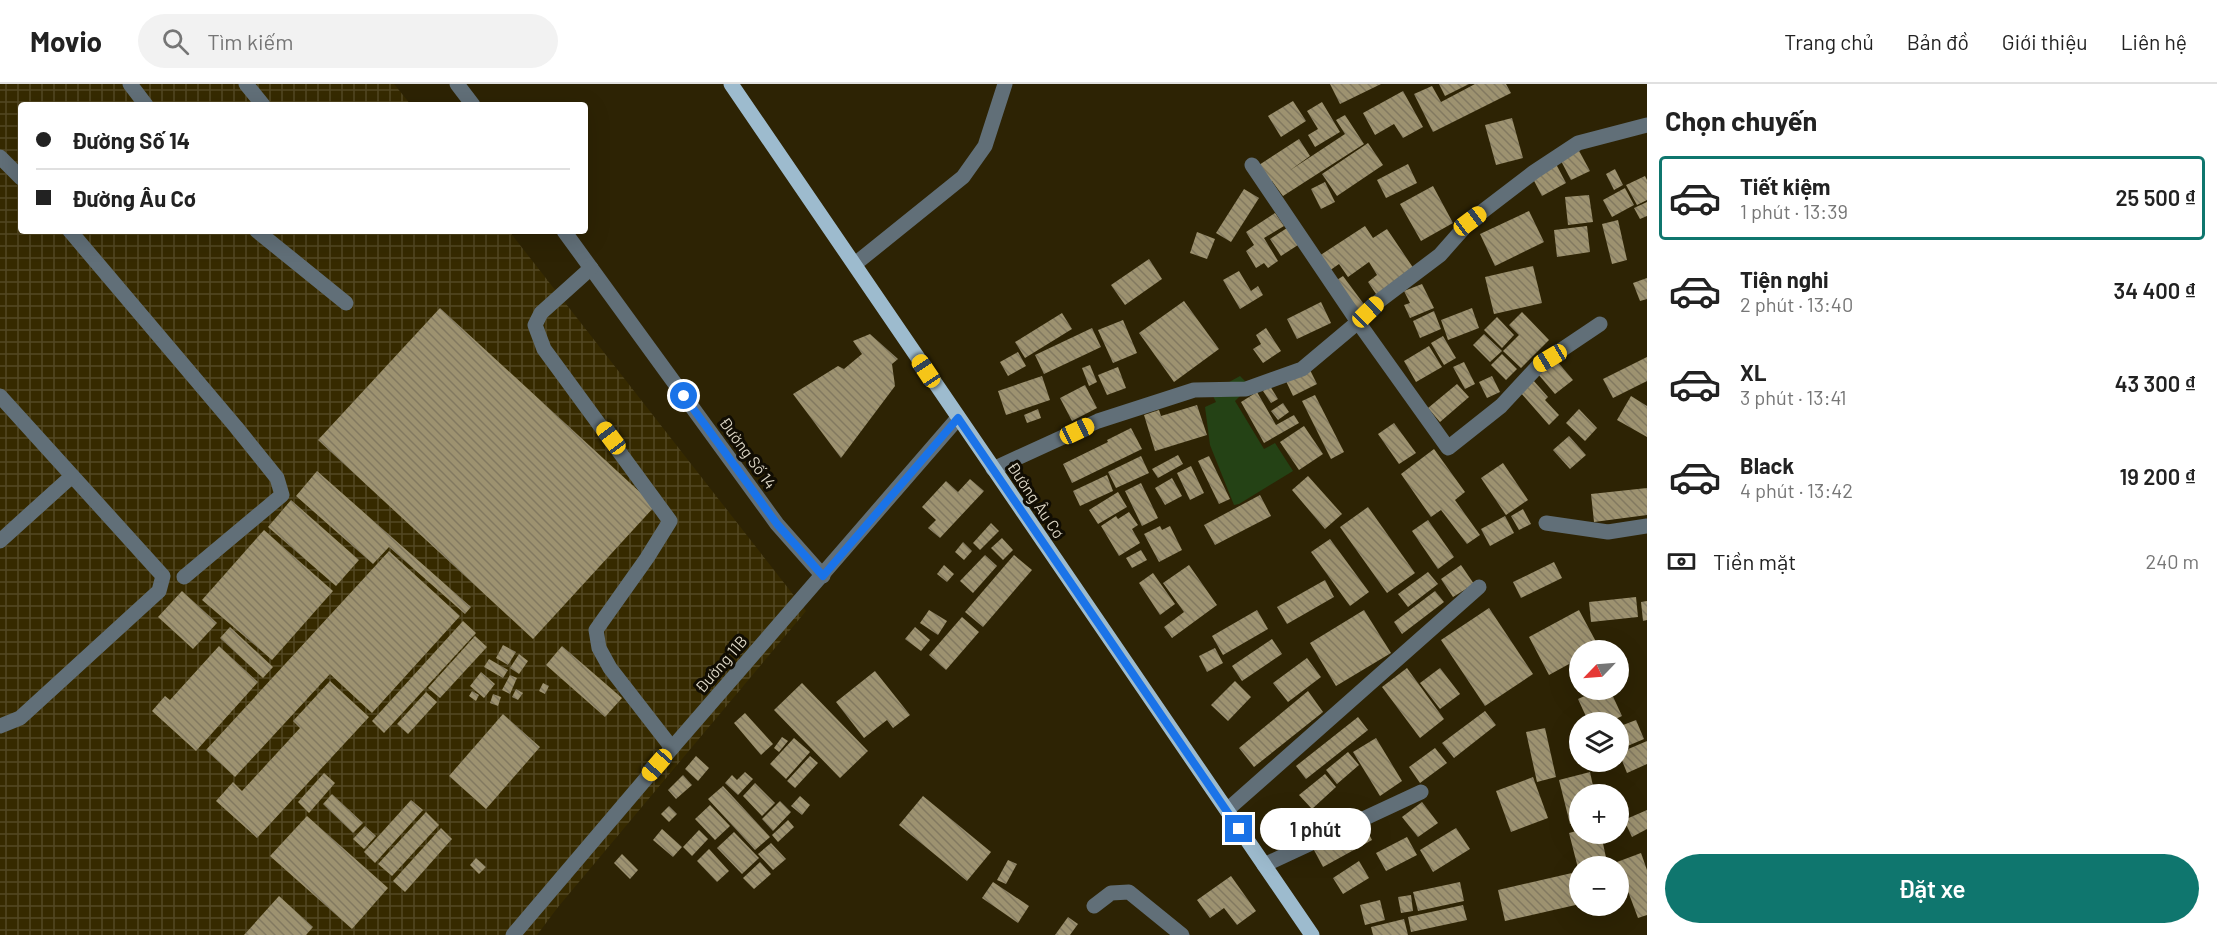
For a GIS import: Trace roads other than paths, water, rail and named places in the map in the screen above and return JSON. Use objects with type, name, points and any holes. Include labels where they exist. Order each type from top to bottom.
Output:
[{"type":"main road","name":"Đường Âu Cơ","points":[[731,84],[1312,935]]},
{"type":"street","points":[[129,84],[144,102]]},
{"type":"street","points":[[246,84],[261,102]]},
{"type":"street","points":[[458,84],[471,102]]},
{"type":"street","points":[[855,264],[963,177],[985,146],[1005,84]]},
{"type":"street","points":[[993,469],[1098,421],[1194,390],[1246,389],[1302,369],[1379,302],[1440,255],[1470,221],[1534,172],[1578,143],[1647,125]]},
{"type":"street","points":[[0,157],[18,175]]},
{"type":"street","points":[[1251,165],[1358,322],[1448,448],[1501,406],[1539,365],[1599,324]]},
{"type":"street","points":[[73,234],[236,427],[277,478],[281,488],[282,495],[184,577]]},
{"type":"street","points":[[261,234],[346,303]]},
{"type":"street","name":"Đường Số 14","points":[[566,234],[777,524],[823,576]]},
{"type":"street","points":[[591,268],[541,313],[535,325],[544,349],[670,521],[596,630],[599,648],[610,668],[672,748]]},
{"type":"street","points":[[0,396],[163,576],[159,591],[20,718],[0,726]]},
{"type":"street","name":"Đường 11B","points":[[513,935],[958,418]]},
{"type":"street","points":[[0,541],[72,476]]},
{"type":"street","points":[[1546,523],[1608,532],[1647,526]]},
{"type":"street","points":[[1227,810],[1479,587]]},
{"type":"street","points":[[1264,865],[1421,792]]},
{"type":"street","points":[[1094,906],[1111,893],[1129,892],[1182,935]]}]
